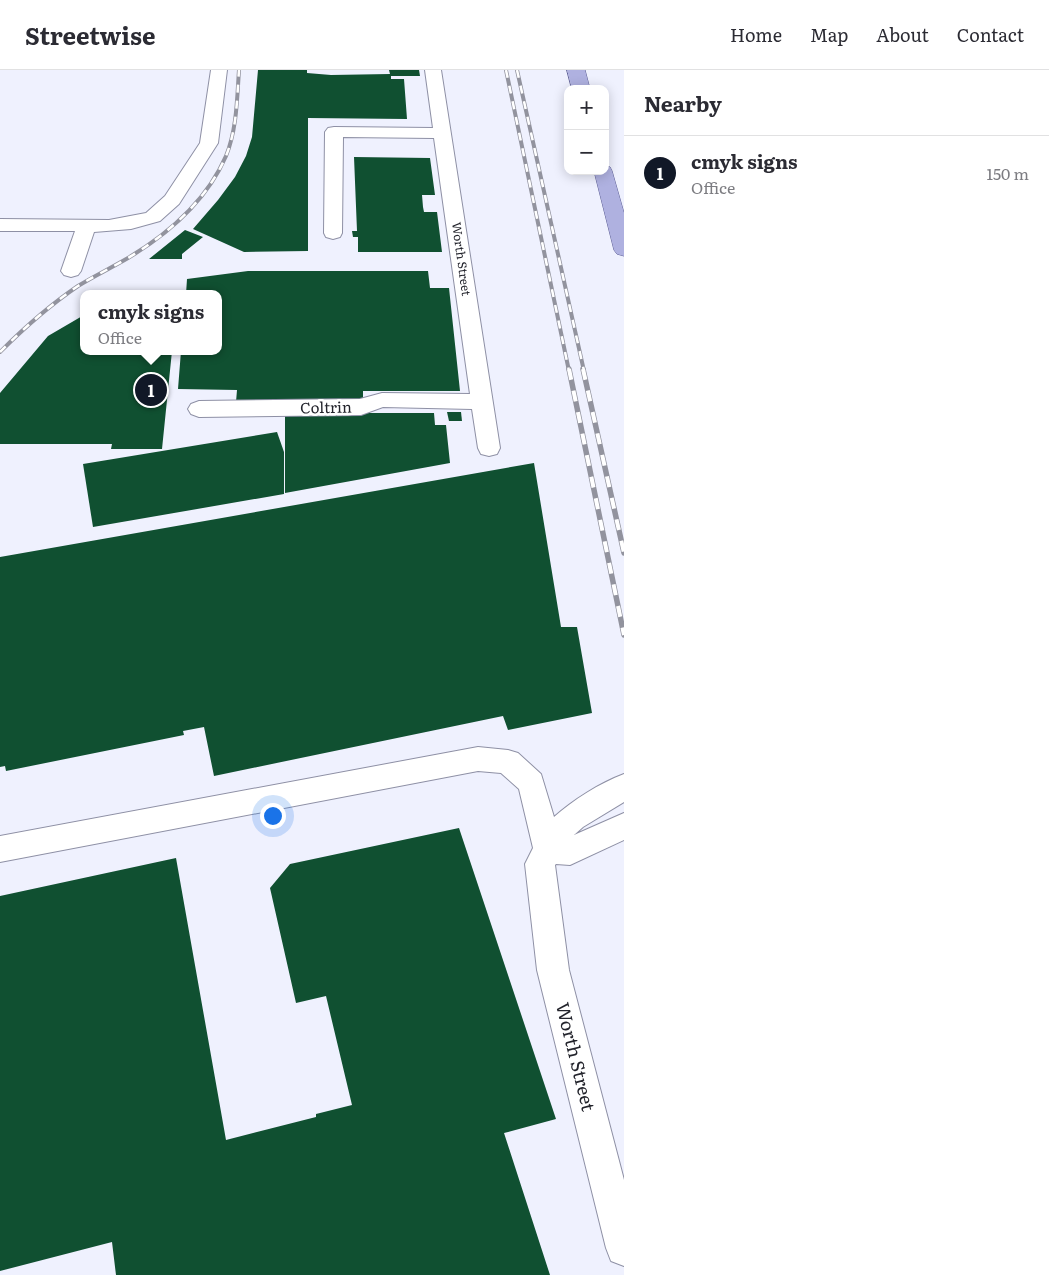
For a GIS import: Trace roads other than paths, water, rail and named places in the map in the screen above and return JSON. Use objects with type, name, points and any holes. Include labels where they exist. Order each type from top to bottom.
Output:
[{"type":"main road","points":[[576,70],[580,85]]},
{"type":"main road","points":[[604,175],[624,250]]},
{"type":"street","points":[[0,225],[86,226],[131,224],[153,217],[172,200],[209,143],[219,70]]},
{"type":"street","name":"Worth Street","points":[[433,70],[489,448]]},
{"type":"street","points":[[333,233],[334,132],[442,133]]},
{"type":"street","points":[[71,271],[86,226]]},
{"type":"street","name":"Coltrin","points":[[199,409],[361,407],[382,400],[482,402]]},
{"type":"street","name":"Worth Street","points":[[0,849],[478,759],[508,762],[531,783],[544,856],[553,970],[624,1248]]},
{"type":"street","points":[[544,856],[558,832],[572,818],[624,787]]},
{"type":"street","points":[[544,856],[570,852],[624,826]]},
{"type":"railway","points":[[0,352],[57,301],[78,286],[143,249],[172,227],[197,201],[218,172],[230,146],[236,113],[239,70]]},
{"type":"railway","points":[[506,70],[569,371]]},
{"type":"railway","points":[[517,70],[584,371]]},
{"type":"railway","points":[[569,369],[624,635]]},
{"type":"railway","points":[[583,369],[624,553]]},
{"type":"place","name":"cmyk signs","points":[[151,390]]}]
